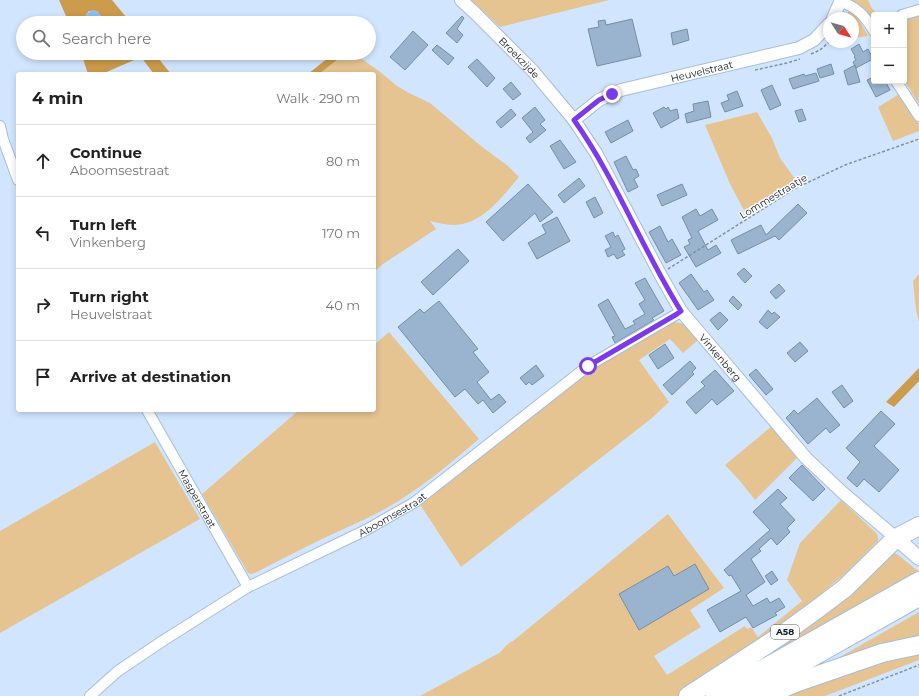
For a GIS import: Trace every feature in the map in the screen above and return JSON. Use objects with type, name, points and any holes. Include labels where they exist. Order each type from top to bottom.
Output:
[{"type":"highway","name":"A58","points":[[688,696],[783,634],[840,592],[896,538],[919,526]]},
{"type":"highway","name":"A58","points":[[716,696],[919,580]]},
{"type":"highway","points":[[743,696],[919,597]]},
{"type":"highway","points":[[764,696],[798,682],[882,652],[919,645]]},
{"type":"main road","name":"Vinkenberg","points":[[896,538],[918,557]]},
{"type":"street","name":"Broekzijde","points":[[461,0],[527,66],[574,120]]},
{"type":"street","points":[[835,12],[840,0],[854,7],[871,25]]},
{"type":"street","points":[[907,14],[919,10]]},
{"type":"street","name":"Heuvelstraat","points":[[574,120],[599,100],[621,90],[799,48],[814,40],[823,30]]},
{"type":"street","points":[[898,84],[919,116]]},
{"type":"street","name":"Vinkenberg","points":[[574,120],[596,153],[681,311],[806,458],[842,492],[896,538]]},
{"type":"street","points":[[0,126],[3,139],[16,175]]},
{"type":"street","name":"Aboomsestraat","points":[[90,696],[118,671],[248,587],[366,530],[415,502],[588,366],[681,311]]},
{"type":"street","name":"Masperstraat","points":[[148,412],[248,587]]},
{"type":"path","name":"Lommestraatje","points":[[664,272],[796,188],[844,165],[919,139]]},
{"type":"path","points":[[839,696],[919,665]]},
{"type":"shaded area","points":[[59,0],[112,0],[125,16],[101,16],[97,11],[89,11],[86,16],[66,16]]},
{"type":"shaded area","points":[[471,0],[609,0],[500,27]]},
{"type":"shaded area","points":[[852,0],[868,0],[871,7],[876,12],[871,12],[871,17],[869,17]]},
{"type":"shaded area","points":[[919,13],[919,104],[906,84],[907,17]]},
{"type":"shaded area","points":[[859,20],[868,36],[859,37]]},
{"type":"shaded area","points":[[83,60],[134,60],[107,72],[87,72]]},
{"type":"shaded area","points":[[143,60],[160,60],[169,72],[152,72]]},
{"type":"shaded area","points":[[325,60],[337,60],[322,72],[310,72]]},
{"type":"shaded area","points":[[337,60],[363,60],[397,86],[430,103],[481,146],[508,166],[519,177],[492,208],[475,220],[455,225],[430,221],[436,229],[376,270],[376,72],[322,72]]},
{"type":"shaded area","points":[[901,93],[908,108],[919,124],[919,131],[893,141],[878,107]]},
{"type":"shaded area","points":[[757,112],[772,138],[780,158],[798,183],[746,214],[730,184],[705,125]]},
{"type":"shaded area","points":[[919,274],[919,322],[916,310],[913,281]]},
{"type":"shaded area","points":[[675,322],[684,324],[698,340],[683,353],[670,339],[639,360],[669,402],[652,418],[461,567],[419,503],[598,363],[663,326]]},
{"type":"shaded area","points":[[389,332],[479,439],[429,480],[397,502],[376,514],[305,547],[255,573],[248,573],[202,494],[297,412],[376,412],[376,343]]},
{"type":"shaded area","points":[[919,368],[919,381],[894,407],[886,402]]},
{"type":"shaded area","points":[[772,426],[798,457],[755,500],[725,465]]},
{"type":"shaded area","points":[[155,442],[200,519],[0,633],[0,531]]},
{"type":"shaded area","points":[[841,500],[875,532],[878,536],[878,541],[846,573],[815,599],[717,670],[678,696],[420,696],[499,653],[509,643],[668,514],[724,588],[690,610],[701,627],[654,656],[667,675],[745,626],[747,629],[751,627],[758,637],[802,601],[787,580],[800,543]]},
{"type":"shaded area","points":[[888,552],[897,554],[918,571],[727,678]]},
{"type":"shaded area","points":[[919,612],[919,639],[815,671]]},
{"type":"shaded area","points":[[919,650],[919,660],[825,696],[787,696]]},
{"type":"water","points":[[93,10],[97,11],[101,16],[86,16]]},
{"type":"building","points":[[462,16],[464,18],[457,29],[463,35],[457,43],[446,33]]},
{"type":"building","points":[[632,19],[641,56],[597,66],[588,29],[599,27],[598,21],[605,20],[606,25]]},
{"type":"building","points":[[687,29],[689,40],[673,45],[671,33]]},
{"type":"building","points":[[413,31],[428,45],[405,70],[390,57]]},
{"type":"building","points":[[859,44],[863,52],[868,49],[871,55],[871,60],[856,68],[853,62],[856,60],[854,57],[855,56],[851,49],[859,48]]},
{"type":"building","points":[[437,45],[454,58],[448,65],[432,50]]},
{"type":"building","points":[[477,59],[495,78],[487,87],[468,67]]},
{"type":"building","points":[[831,64],[834,74],[820,78],[817,69]]},
{"type":"building","points":[[855,65],[860,82],[848,85],[844,71]]},
{"type":"building","points":[[816,73],[819,81],[793,89],[789,79],[804,74],[805,76]]},
{"type":"building","points":[[871,78],[871,84],[887,84],[890,90],[876,97],[867,80]]},
{"type":"building","points":[[511,82],[521,94],[513,100],[503,89]]},
{"type":"building","points":[[772,85],[781,105],[770,110],[761,90]]},
{"type":"building","points":[[737,91],[743,106],[725,112],[721,103],[729,100],[727,95]]},
{"type":"building","points":[[708,101],[711,117],[687,123],[685,114],[694,111],[693,104]]},
{"type":"building","points":[[535,107],[545,120],[540,124],[546,130],[530,143],[526,138],[533,132],[522,118]]},
{"type":"building","points":[[664,107],[666,109],[668,107],[670,111],[677,109],[679,118],[661,128],[653,113]]},
{"type":"building","points":[[511,109],[516,115],[501,128],[496,122]]},
{"type":"building","points":[[802,109],[806,120],[799,122],[795,111]]},
{"type":"building","points":[[628,120],[633,131],[611,143],[605,132]]},
{"type":"building","points":[[560,140],[576,162],[564,169],[550,146]]},
{"type":"building","points":[[626,156],[633,170],[636,169],[639,176],[634,179],[638,187],[628,192],[614,162]]},
{"type":"building","points":[[579,178],[585,186],[564,203],[558,195]]},
{"type":"building","points":[[528,184],[553,212],[540,222],[535,213],[503,241],[486,222]]},
{"type":"building","points":[[682,184],[687,195],[662,206],[657,195]]},
{"type":"building","points":[[595,197],[603,213],[594,218],[586,202]]},
{"type":"building","points":[[798,204],[807,213],[779,240],[775,236],[738,254],[731,240],[761,225],[766,235]]},
{"type":"building","points":[[696,209],[700,216],[712,209],[718,220],[698,231],[708,250],[716,245],[721,253],[696,267],[684,247],[690,244],[688,240],[692,238],[682,217]]},
{"type":"building","points":[[557,217],[570,241],[537,259],[528,243],[546,233],[542,225]]},
{"type":"building","points":[[660,226],[668,242],[672,239],[681,255],[666,263],[649,232]]},
{"type":"building","points":[[613,232],[615,237],[618,235],[625,249],[622,251],[625,255],[617,259],[614,254],[608,257],[605,250],[611,247],[605,236]]},
{"type":"building","points":[[458,249],[469,261],[433,295],[421,282]]},
{"type":"building","points":[[744,268],[752,276],[745,283],[737,274]]},
{"type":"building","points":[[691,274],[704,292],[707,290],[714,300],[698,310],[679,283]]},
{"type":"building","points":[[645,278],[664,311],[652,318],[654,320],[615,343],[612,337],[615,336],[598,305],[608,299],[625,329],[635,324],[633,321],[645,314],[639,304],[645,300],[635,283]]},
{"type":"building","points":[[779,284],[785,291],[776,299],[770,292]]},
{"type":"building","points":[[733,296],[742,305],[738,310],[729,301]]},
{"type":"building","points":[[439,301],[478,349],[473,352],[489,372],[477,382],[491,400],[499,394],[506,402],[493,413],[483,400],[478,404],[465,389],[455,397],[398,327],[420,309],[424,313]]},
{"type":"building","points":[[768,310],[772,314],[774,312],[780,317],[767,329],[759,322]]},
{"type":"building","points":[[720,312],[728,320],[718,330],[710,320]]},
{"type":"building","points":[[800,342],[808,351],[795,362],[787,353]]},
{"type":"building","points":[[665,344],[674,358],[658,369],[649,355]]},
{"type":"building","points":[[690,361],[696,368],[692,372],[694,374],[672,395],[663,385]]},
{"type":"building","points":[[536,365],[544,376],[532,385],[529,382],[526,385],[520,378]]},
{"type":"building","points":[[756,369],[773,389],[766,395],[749,375]]},
{"type":"building","points":[[715,370],[734,391],[717,405],[712,399],[696,414],[686,402],[705,386],[701,382]]},
{"type":"building","points":[[842,385],[853,401],[844,408],[832,392]]},
{"type":"building","points":[[817,398],[840,425],[830,433],[826,428],[808,444],[786,418],[794,410],[798,414]]},
{"type":"building","points":[[881,411],[895,424],[874,446],[899,470],[879,492],[864,479],[857,487],[847,478],[860,462],[846,448]]},
{"type":"building","points":[[802,465],[825,489],[813,501],[789,478]]},
{"type":"building","points":[[778,489],[787,498],[780,504],[795,520],[787,528],[790,532],[777,545],[771,538],[759,549],[761,551],[751,559],[765,582],[746,595],[753,606],[767,598],[770,603],[779,598],[785,607],[775,613],[777,615],[753,628],[746,617],[720,632],[707,610],[741,591],[731,575],[729,576],[724,570],[770,530],[753,512]]},
{"type":"building","points":[[695,564],[709,589],[639,630],[619,594],[668,566],[674,576]]},
{"type":"building","points":[[772,571],[778,580],[771,585],[765,576]]},
{"type":"route","points":[[588,366],[681,311],[668,290],[596,153],[574,120],[599,100],[612,94]]}]
